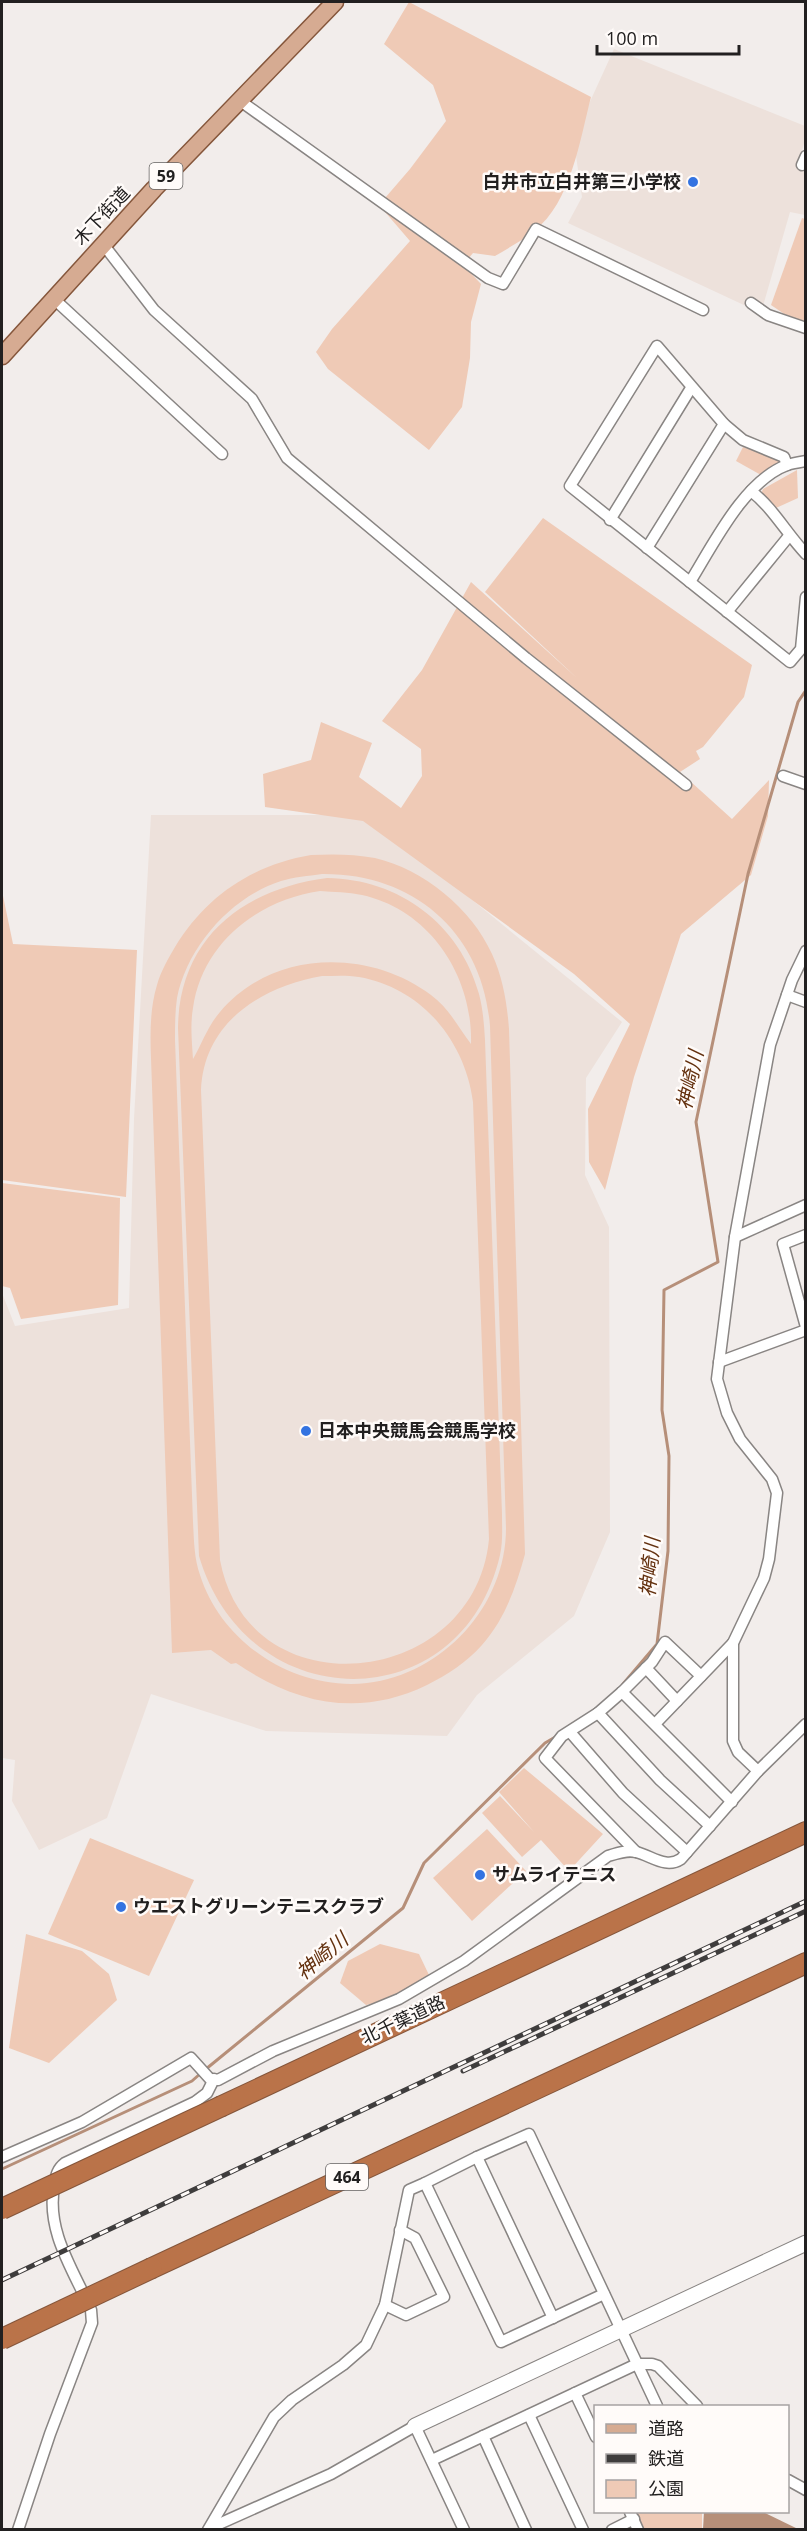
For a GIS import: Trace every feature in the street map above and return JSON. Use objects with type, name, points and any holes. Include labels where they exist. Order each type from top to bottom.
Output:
[{"type":"highway","name":"北千葉道路","points":[[2,2209],[806,1832]]},
{"type":"highway","name":"464","points":[[2,2339],[806,1963]]},
{"type":"main road","name":"木下街道","points":[[2,356],[103,244],[335,2]]},
{"type":"street","points":[[239,100],[488,278],[503,284],[536,229],[703,310]]},
{"type":"street","points":[[103,244],[154,310],[252,399],[287,458],[526,658],[686,785]]},
{"type":"street","points":[[53,298],[222,454]]},
{"type":"street","points":[[751,303],[768,315],[806,328]]},
{"type":"street","points":[[787,465],[784,457],[742,440],[724,424],[657,346],[570,486],[790,662],[801,649],[806,597]]},
{"type":"street","points":[[610,520],[691,388]]},
{"type":"street","points":[[647,548],[724,424]]},
{"type":"street","points":[[690,582],[721,531],[751,491],[765,477],[787,465],[806,461]]},
{"type":"street","points":[[751,491],[774,512],[789,536],[806,554]]},
{"type":"street","points":[[727,612],[789,536]]},
{"type":"street","points":[[783,776],[806,784]]},
{"type":"street","points":[[655,1724],[733,1643],[764,1578],[769,1558],[777,1493],[772,1479],[740,1438],[727,1413],[717,1379],[735,1237],[770,1046],[787,995],[806,951]]},
{"type":"street","points":[[787,995],[806,1002]]},
{"type":"street","points":[[735,1237],[806,1205]]},
{"type":"street","points":[[719,1362],[806,1329],[783,1244],[806,1235]]},
{"type":"street","points":[[636,1852],[545,1758],[562,1736],[598,1713],[622,1692],[646,1668],[665,1642],[702,1676]]},
{"type":"street","points":[[733,1643],[733,1741],[738,1752],[758,1771]]},
{"type":"street","points":[[646,1668],[677,1701]]},
{"type":"street","points":[[622,1692],[732,1802]]},
{"type":"street","points":[[598,1713],[660,1780],[710,1826]]},
{"type":"street","points":[[2,2157],[82,2122],[191,2058],[211,2078],[218,2080],[273,2050],[399,1999],[464,1961],[608,1856],[623,1851],[636,1852],[666,1864],[674,1864],[758,1771],[806,1724]]},
{"type":"street","points":[[570,1731],[624,1792],[687,1852]]},
{"type":"street","points":[[18,2529],[30,2489],[92,2323],[91,2310],[54,2226],[53,2192],[57,2170],[65,2163],[195,2102],[207,2093],[211,2078]]},
{"type":"street","points":[[209,2529],[274,2417],[292,2400],[343,2366],[366,2345],[385,2305],[410,2190],[529,2134],[657,2405]]},
{"type":"street","points":[[477,2157],[553,2318]]},
{"type":"street","points":[[425,2183],[501,2342],[604,2294]]},
{"type":"street","points":[[385,2305],[406,2315],[444,2297],[415,2238],[400,2229]]},
{"type":"street","points":[[209,2529],[331,2474],[415,2426],[806,2243]]},
{"type":"street","points":[[432,2460],[637,2364],[658,2366],[696,2405]]},
{"type":"street","points":[[575,2393],[594,2433]]},
{"type":"street","points":[[529,2415],[582,2529]]},
{"type":"street","points":[[415,2426],[464,2529]]},
{"type":"street","points":[[483,2436],[526,2529]]},
{"type":"street","points":[[789,2481],[806,2490]]},
{"type":"street","points":[[612,2529],[634,2520]]},
{"type":"shaded area","name":"白井市立白井第三小学校","points":[[614,49],[805,126],[805,140],[798,164],[805,166],[805,215],[790,212],[761,313],[568,223],[582,197],[576,156],[567,152]]},
{"type":"shaded area","name":"日本中央競馬会競馬学校","points":[[151,815],[360,815],[390,833],[622,1022],[586,1078],[585,1175],[609,1227],[610,1532],[574,1616],[477,1695],[447,1736],[266,1731],[151,1694],[107,1818],[39,1850],[12,1801],[15,1760],[2,1758],[2,1293],[15,1326],[129,1308],[134,1119]]},
{"type":"shaded area","points":[[704,2513],[765,2513],[798,2529],[703,2529]]},
{"type":"green space","points":[[409,2],[591,97],[572,169],[557,204],[547,219],[529,235],[495,256],[473,253],[463,265],[481,284],[471,322],[470,358],[462,407],[429,450],[328,369],[316,352],[332,329],[410,241],[379,205],[446,121],[433,85],[384,44]]},
{"type":"green space","points":[[802,218],[805,219],[805,328],[771,305]]},
{"type":"green space","points":[[743,447],[777,459],[779,462],[777,466],[761,475],[736,461]]},
{"type":"green space","points":[[797,470],[798,498],[776,508],[761,494],[763,489]]},
{"type":"green space","points":[[543,518],[752,665],[744,697],[703,747],[696,751],[700,759],[680,772],[732,819],[769,780],[768,816],[751,875],[681,934],[634,1077],[605,1190],[589,1162],[588,1109],[630,1024],[574,974],[363,821],[265,807],[263,774],[311,760],[321,722],[372,743],[359,777],[401,808],[422,776],[421,749],[382,721],[422,670],[471,582],[578,679],[485,592]]},
{"type":"green space","points":[[311,855],[375,858],[393,863],[428,881],[459,907],[483,937],[499,972],[508,1019],[525,1554],[514,1590],[503,1613],[490,1635],[470,1657],[427,1685],[402,1695],[377,1701],[328,1702],[305,1697],[259,1677],[236,1663],[231,1664],[211,1650],[172,1653],[151,1049],[153,1003],[167,961],[187,929],[201,913],[216,898],[250,875],[289,860]],"holes":[[[322,874],[355,876],[386,884],[414,897],[438,915],[458,937],[474,963],[485,993],[490,1026],[506,1528],[503,1557],[495,1584],[482,1609],[465,1631],[444,1651],[421,1666],[395,1677],[367,1683],[340,1683],[314,1679],[288,1671],[265,1658],[244,1642],[225,1622],[211,1600],[198,1569],[193,1522],[175,1024],[177,998],[190,960],[214,926],[229,912],[245,899],[281,881]]]},
{"type":"green space","points":[[327,878],[353,880],[402,897],[423,910],[442,927],[457,946],[470,969],[479,994],[484,1028],[502,1514],[500,1555],[478,1609],[444,1648],[401,1671],[353,1679],[305,1671],[261,1648],[224,1610],[199,1556],[178,1028],[181,996],[190,968],[203,944],[221,923],[268,893]],"holes":[[[320,891],[357,894],[386,903],[408,915],[427,931],[443,950],[464,994],[470,1019],[471,1044],[437,1000],[406,980],[379,969],[350,963],[321,963],[293,967],[266,977],[241,992],[215,1018],[193,1059],[192,1021],[198,985],[221,945],[237,928],[275,904]],[[322,976],[354,976],[382,983],[421,1005],[437,1021],[461,1058],[473,1102],[489,1539],[475,1589],[445,1627],[405,1652],[360,1663],[314,1660],[272,1642],[239,1609],[220,1560],[201,1090],[205,1066],[213,1045],[225,1027],[240,1012],[258,999],[278,989]]]},
{"type":"green space","points":[[2,891],[13,944],[137,950],[126,1197],[2,1180]]},
{"type":"green space","points":[[2,1183],[120,1198],[118,1305],[21,1319],[10,1288],[2,1286]]},
{"type":"green space","points":[[524,1768],[603,1834],[569,1871],[541,1840],[522,1857],[482,1813],[500,1796],[534,1832],[499,1792]]},
{"type":"green space","name":"サムライテニス","points":[[487,1829],[526,1871],[472,1921],[433,1878]]},
{"type":"green space","name":"ウエストグリーンテニスクラブ","points":[[90,1838],[194,1880],[149,1976],[48,1934]]},
{"type":"green space","points":[[26,1934],[82,1951],[109,1974],[117,2000],[49,2063],[9,2048]]},
{"type":"green space","points":[[380,1944],[419,1954],[429,1975],[398,1997],[366,2005],[340,1983],[348,1961]]},
{"type":"green space","points":[[636,2513],[702,2513],[702,2529],[644,2529]]},
{"type":"waterway","name":"神崎川","points":[[623,1684],[657,1644],[668,1551],[669,1456],[662,1410],[664,1290],[718,1262],[696,1122],[748,874],[798,702],[806,690]]},
{"type":"waterway","name":"神崎川","points":[[206,2069],[403,1908],[424,1863],[545,1743],[557,1736]]},
{"type":"waterway","name":"神崎川","points":[[2,2169],[192,2081],[201,2073]]},
{"type":"railway","points":[[2,2280],[806,1901]]},
{"type":"railway","points":[[463,2071],[806,1911]]},
{"type":"place","name":"白井市立白井第三小学校","points":[[693,182]]},
{"type":"place","name":"日本中央競馬会競馬学校","points":[[306,1431]]},
{"type":"place","name":"サムライテニス","points":[[480,1875]]},
{"type":"place","name":"ウエストグリーンテニスクラブ","points":[[121,1907]]}]
